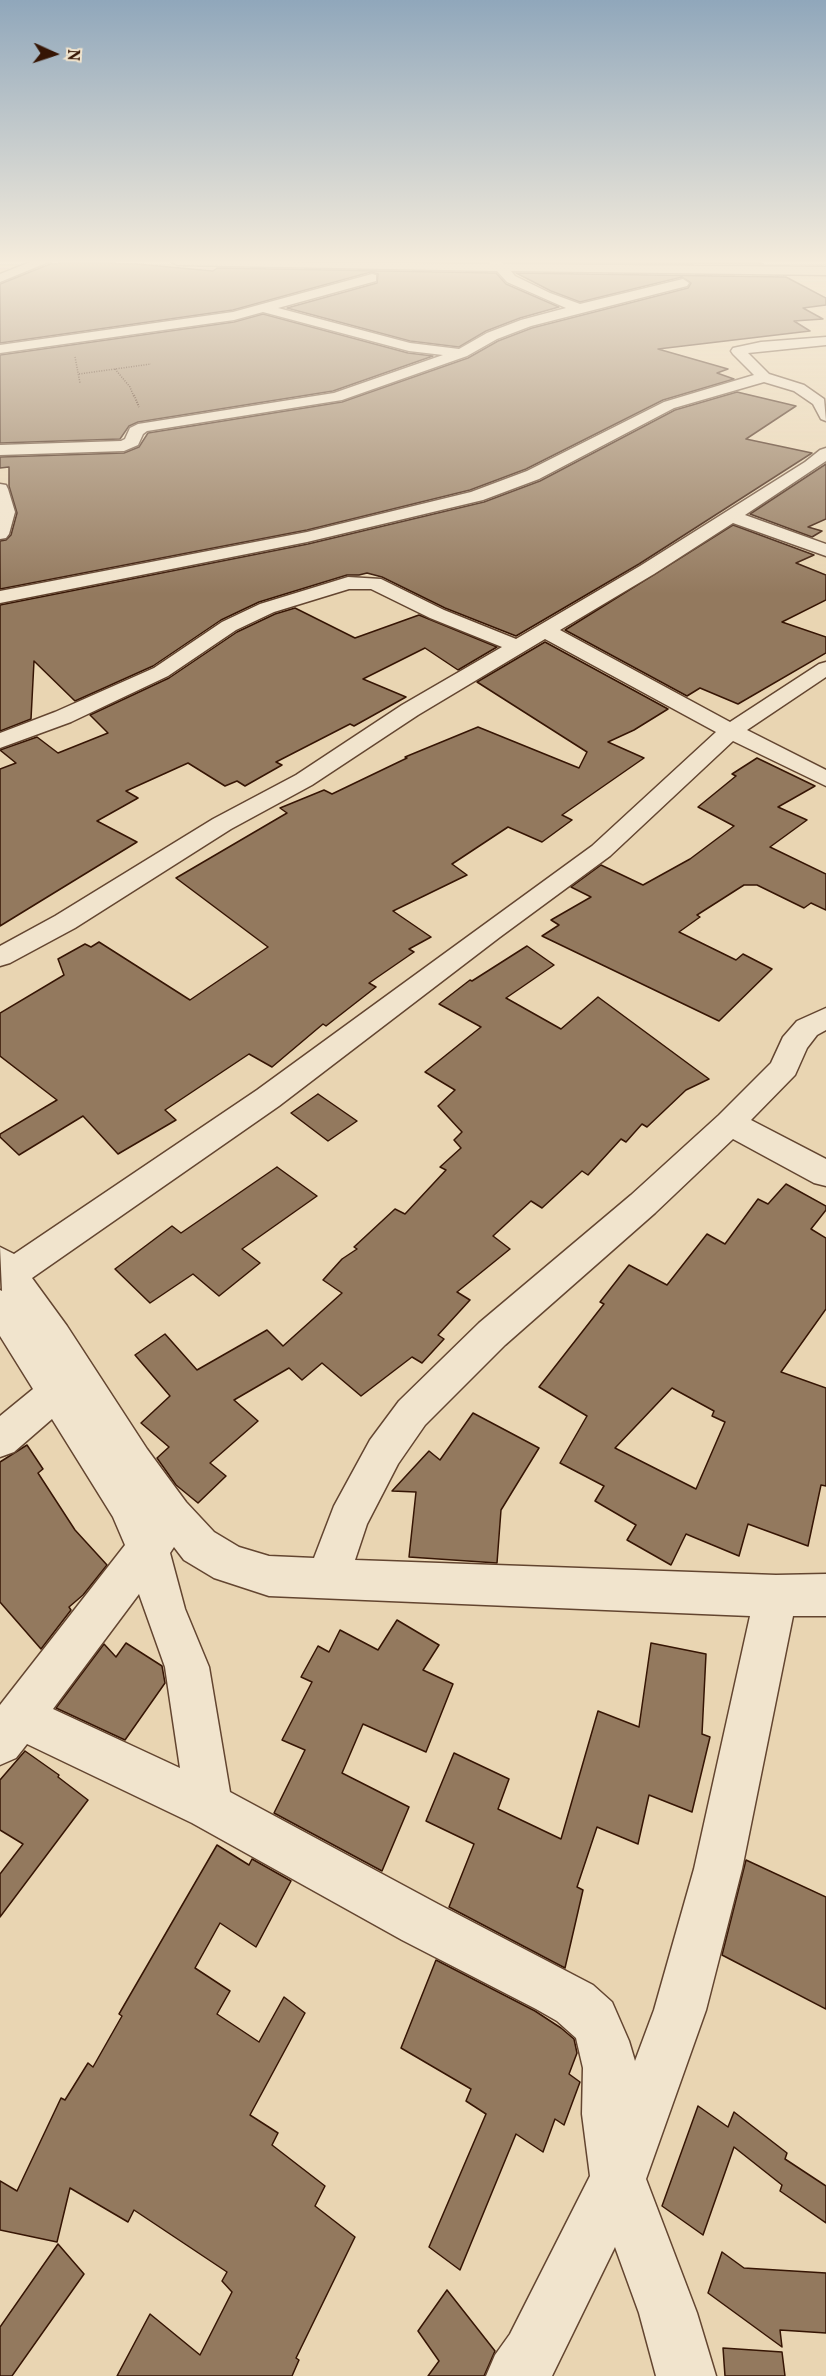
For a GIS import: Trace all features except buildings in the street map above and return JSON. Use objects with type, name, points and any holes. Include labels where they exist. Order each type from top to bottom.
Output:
[{"type":"street","points":[[0,450],[124,446],[132,442],[136,431],[143,427],[337,397],[408,372]]},
{"type":"street","points":[[761,372],[768,378],[799,388],[819,402],[826,416]]},
{"type":"street","points":[[0,597],[307,537],[477,496],[533,475],[669,405],[768,378],[809,378]]},
{"type":"street","points":[[0,957],[65,922],[222,824],[304,780],[410,710],[546,631],[731,516],[826,453]]},
{"type":"street","points":[[0,489],[6,512],[0,534]]},
{"type":"street","points":[[731,516],[826,550]]},
{"type":"street","points":[[0,741],[63,717],[161,672],[229,626],[267,608],[348,583],[374,583],[437,614],[517,646]]},
{"type":"street","points":[[546,631],[731,731],[826,779]]},
{"type":"street","points":[[209,1806],[187,1667],[164,1609],[148,1550],[67,1383],[4,1280],[268,1098],[490,931],[602,851],[731,731],[826,668]]},
{"type":"street","points":[[329,1577],[348,1519],[384,1452],[412,1413],[492,1334],[643,1204],[730,1124],[784,1068],[793,1044],[807,1028],[826,1018]]},
{"type":"street","points":[[730,1124],[826,1174]]},
{"type":"street","points":[[0,1440],[67,1383]]},
{"type":"street","points":[[67,1383],[133,1461],[172,1515],[199,1546],[229,1564],[269,1576],[530,1588],[776,1596],[826,1595]]},
{"type":"street","points":[[172,1515],[148,1550],[10,1730],[209,1806],[420,1922],[554,1991],[575,2003],[594,2020],[603,2041],[610,2068],[609,2114],[618,2179],[668,2313],[686,2376]]},
{"type":"street","points":[[516,2376],[531,2355],[618,2179],[683,2000],[718,1869],[776,1596]]},
{"type":"path","points":[[79,374],[94,372]]},
{"type":"path","points":[[117,372],[130,387],[141,411],[146,417],[160,424]]}]
